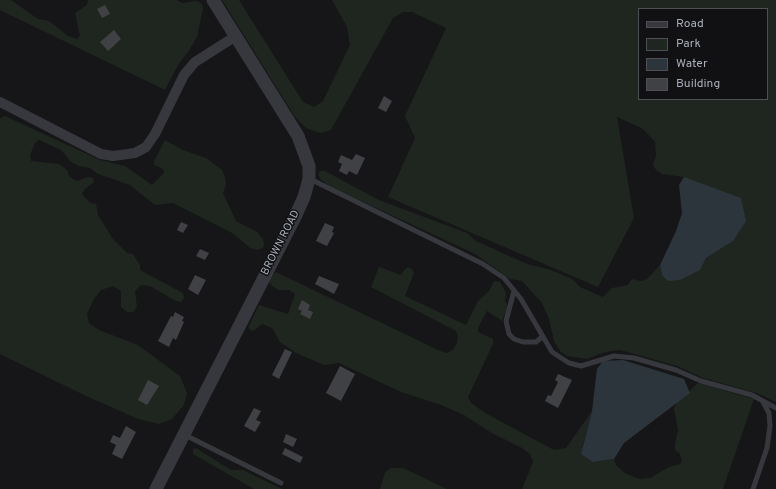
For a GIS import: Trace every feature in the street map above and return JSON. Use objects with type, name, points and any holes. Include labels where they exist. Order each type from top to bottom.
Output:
[{"type":"street","name":"BROWN ROAD","points":[[156,489],[295,217],[309,179],[309,166],[298,136],[213,0]]},
{"type":"street","points":[[0,102],[101,154],[113,156],[135,153],[146,147],[155,134],[184,75],[194,62],[236,36]]},
{"type":"lane","points":[[309,179],[483,264],[504,278],[514,291],[552,352],[569,363],[581,366],[614,356],[634,358],[676,370],[701,382],[752,395],[776,408]]},
{"type":"lane","points":[[514,291],[506,321],[509,334],[514,339],[523,342],[536,342],[542,336]]},
{"type":"lane","points":[[753,489],[767,448],[770,426],[769,413],[763,402]]},
{"type":"lane","points":[[184,434],[281,483]]},
{"type":"green space","points":[[0,0],[11,0],[38,19],[49,21],[68,36],[77,39],[80,36],[75,13],[87,5],[88,0],[177,0],[182,3],[197,1],[202,4],[203,8],[197,37],[178,65],[165,90],[0,10]]},
{"type":"green space","points":[[222,0],[239,0],[303,102],[314,107],[323,101],[350,45],[347,27],[332,0],[776,0],[776,402],[757,393],[703,378],[677,366],[620,350],[605,352],[587,359],[567,356],[560,351],[554,341],[549,319],[542,303],[522,281],[510,279],[475,254],[331,187],[320,179],[318,174],[320,171],[325,171],[379,200],[467,233],[476,241],[527,264],[551,270],[572,279],[580,287],[603,297],[612,288],[628,285],[632,279],[641,281],[647,279],[660,265],[662,275],[699,270],[706,258],[733,241],[684,177],[662,174],[656,170],[653,165],[656,156],[655,142],[643,129],[617,117],[634,218],[598,287],[388,197],[415,138],[405,116],[446,28],[412,12],[403,12],[393,18],[331,130],[320,133],[306,128],[295,117]]},
{"type":"green space","points":[[5,116],[100,160],[125,166],[152,185],[164,173],[163,169],[154,165],[154,161],[165,140],[183,150],[206,158],[222,170],[226,184],[223,193],[236,221],[257,232],[263,239],[263,248],[258,250],[250,248],[234,234],[173,203],[155,205],[130,185],[98,174],[90,168],[79,166],[71,162],[61,150],[39,140],[35,143],[30,155],[31,161],[59,164],[67,170],[70,177],[77,181],[88,177],[93,178],[94,182],[85,189],[82,194],[90,203],[96,204],[98,215],[113,239],[127,253],[133,254],[140,265],[140,270],[183,293],[184,298],[181,302],[176,301],[150,286],[141,285],[135,291],[137,307],[133,312],[127,312],[121,307],[121,291],[113,286],[101,290],[94,299],[87,314],[89,323],[99,330],[138,345],[180,376],[187,393],[184,405],[172,419],[159,424],[138,419],[86,396],[0,354],[0,118]]},
{"type":"green space","points":[[379,267],[401,275],[408,267],[412,269],[414,273],[405,296],[466,325],[478,301],[489,291],[494,281],[500,282],[506,293],[505,301],[508,306],[502,321],[487,311],[478,328],[478,332],[493,339],[493,344],[468,397],[471,403],[487,414],[554,450],[566,448],[592,411],[582,448],[593,462],[614,459],[616,465],[625,473],[639,479],[650,478],[669,467],[680,464],[682,461],[680,454],[675,450],[678,430],[674,409],[676,403],[698,383],[754,399],[723,489],[522,489],[533,462],[530,454],[522,448],[490,432],[464,415],[441,405],[401,392],[339,363],[324,365],[296,353],[280,342],[272,328],[262,324],[252,331],[248,328],[259,305],[288,314],[295,294],[289,290],[278,290],[271,285],[268,280],[271,275],[276,272],[438,350],[447,353],[453,350],[457,343],[458,336],[456,331],[371,287]]},
{"type":"green space","points":[[196,448],[231,470],[243,470],[282,489],[254,489],[193,454],[193,449]]},
{"type":"green space","points":[[391,468],[403,468],[447,489],[380,489],[385,472]]},
{"type":"water","points":[[684,177],[741,198],[746,221],[733,241],[706,258],[700,270],[680,280],[668,281],[662,275],[660,265],[676,231],[682,213],[679,185]]},
{"type":"water","points":[[623,360],[684,379],[690,393],[624,443],[614,459],[593,462],[581,454],[592,411],[597,369],[603,361]]},
{"type":"building","points":[[105,5],[110,14],[102,18],[97,9]]},
{"type":"building","points":[[114,30],[121,39],[108,51],[100,42]]},
{"type":"building","points":[[384,96],[392,101],[386,112],[378,108]]},
{"type":"building","points":[[356,154],[365,158],[357,175],[349,171],[347,175],[339,171],[342,164],[338,162],[341,155],[352,160]]},
{"type":"building","points":[[181,222],[188,225],[183,233],[177,230]]},
{"type":"building","points":[[325,223],[334,227],[332,232],[334,233],[327,246],[316,241]]},
{"type":"building","points":[[200,249],[209,253],[205,260],[196,256]]},
{"type":"building","points":[[195,275],[206,280],[198,295],[188,289]]},
{"type":"building","points":[[319,276],[339,284],[334,294],[315,284]]},
{"type":"building","points":[[302,300],[310,305],[308,310],[313,312],[310,319],[300,314],[302,311],[298,309]]},
{"type":"building","points":[[175,312],[184,317],[182,321],[184,322],[176,340],[173,338],[169,347],[158,341],[171,316],[173,317]]},
{"type":"building","points":[[285,349],[292,352],[279,379],[272,375]]},
{"type":"building","points":[[340,366],[355,374],[341,401],[326,393]]},
{"type":"building","points":[[558,374],[572,380],[558,408],[545,401],[548,395],[551,396],[558,382],[555,380]]},
{"type":"building","points":[[148,380],[159,386],[147,405],[138,400]]},
{"type":"building","points":[[254,408],[261,411],[256,420],[261,422],[255,432],[244,426]]},
{"type":"building","points":[[126,426],[136,432],[122,459],[112,454],[116,445],[110,442],[113,435],[120,438]]},
{"type":"building","points":[[286,434],[297,439],[293,447],[283,442]]},
{"type":"building","points":[[285,448],[303,457],[300,463],[282,454]]}]
